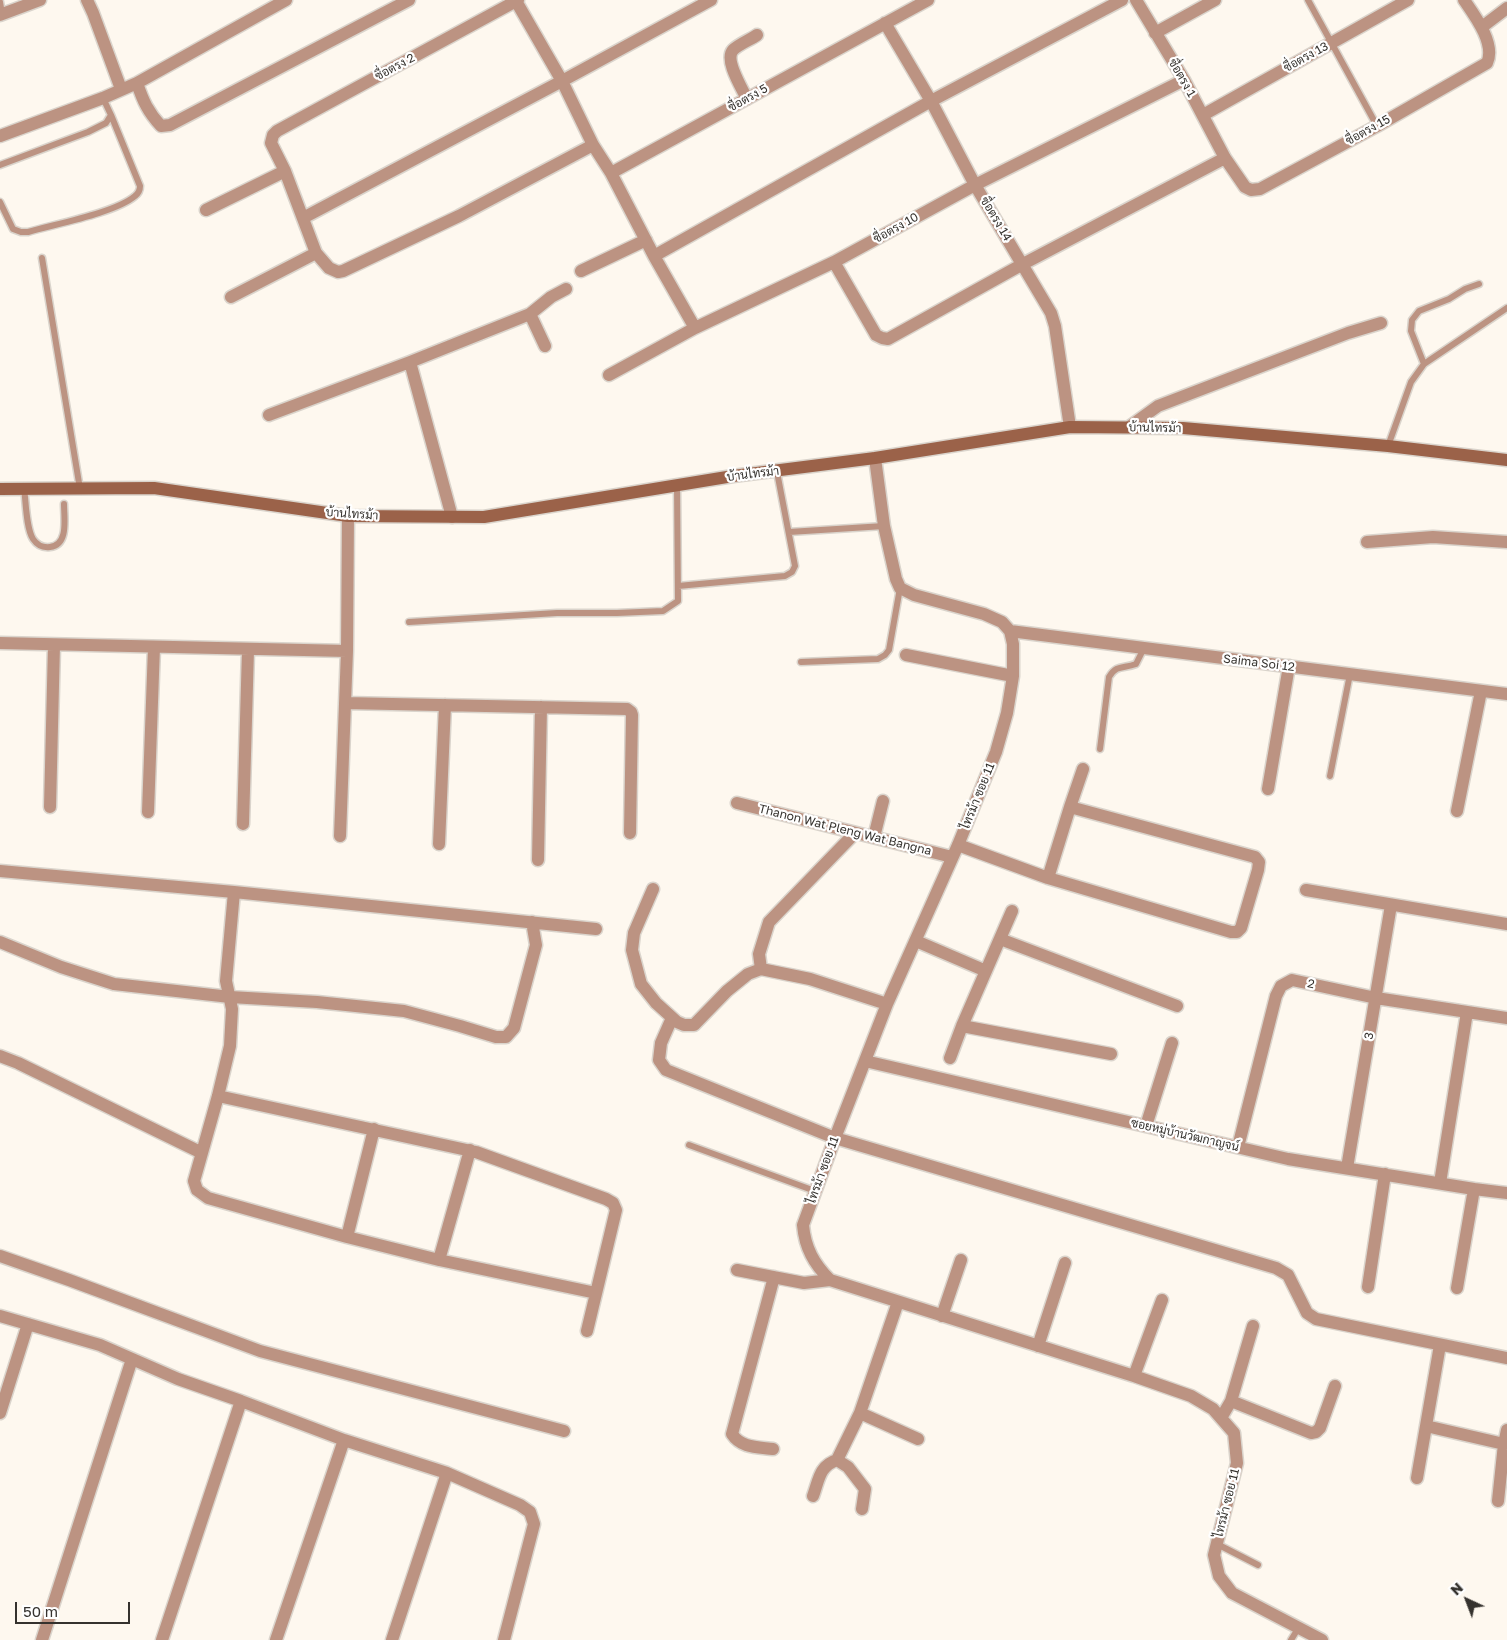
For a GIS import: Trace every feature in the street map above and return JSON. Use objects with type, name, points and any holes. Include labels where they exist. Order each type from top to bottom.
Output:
[{"type":"street","points":[[0,10],[40,0]]},
{"type":"street","points":[[87,0],[121,89]]},
{"type":"street","points":[[0,136],[136,84],[286,0]]},
{"type":"street","points":[[136,84],[147,109],[155,120],[161,126],[170,125],[409,0]]},
{"type":"street","points":[[303,218],[711,0]]},
{"type":"street","name":"ซื่อตรง 5","points":[[611,173],[928,0]]},
{"type":"street","points":[[654,256],[930,101],[1122,0]]},
{"type":"street","name":"ซื่อตรง 1","points":[[1136,0],[1184,80],[1225,158]]},
{"type":"street","points":[[1155,33],[1215,0]]},
{"type":"street","name":"ซื่อตรง 13","points":[[1203,115],[1408,0]]},
{"type":"street","name":"ซื่อตรง 15","points":[[1225,158],[1245,187],[1251,190],[1260,189],[1377,126],[1487,63],[1490,56],[1482,27],[1464,0]]},
{"type":"street","points":[[517,1],[562,81],[654,256],[695,328]]},
{"type":"street","name":"ซื่อตรง 2","points":[[286,171],[271,143],[277,131],[517,1]]},
{"type":"street","points":[[1482,27],[1507,8]]},
{"type":"street","name":"ซื่อตรง 14","points":[[885,23],[975,184],[1051,313],[1055,326],[1070,427]]},
{"type":"street","points":[[747,99],[729,57],[732,51],[757,35]]},
{"type":"street","name":"ซื่อตรง 10","points":[[609,375],[695,328],[834,262],[975,184],[1184,80]]},
{"type":"street","points":[[206,210],[286,171],[316,254],[329,268],[338,272],[460,216],[594,145]]},
{"type":"street","points":[[834,262],[876,335],[888,339],[1023,264],[1225,158]]},
{"type":"street","points":[[581,271],[646,240]]},
{"type":"street","points":[[230,297],[316,254]]},
{"type":"street","points":[[270,415],[530,314],[551,297],[566,289]]},
{"type":"street","points":[[530,314],[545,346]]},
{"type":"street","points":[[1129,427],[1158,406],[1381,323]]},
{"type":"street","points":[[410,362],[452,517]]},
{"type":"street","name":"บ้านไทรม้า","points":[[0,489],[154,488],[348,516],[484,517],[733,476],[777,472],[875,458],[1070,427],[1183,428],[1388,446],[1507,460]]},
{"type":"street","points":[[875,458],[884,526],[896,579],[900,588],[914,595],[984,614],[1002,622],[1010,631]]},
{"type":"street","points":[[340,836],[347,651],[348,516]]},
{"type":"street","points":[[1367,542],[1433,537],[1507,542]]},
{"type":"street","name":"Saima Soi 12","points":[[1010,631],[1507,694]]},
{"type":"street","name":"ไทรม้า ซอย 11","points":[[1010,631],[1013,644],[1013,676],[1007,712],[996,752],[958,845],[887,1004],[803,1225],[804,1240],[812,1259],[830,1280],[1134,1376],[1191,1396],[1213,1409],[1234,1433],[1237,1463],[1214,1555],[1219,1576],[1232,1593],[1322,1640]]},
{"type":"street","points":[[0,643],[347,651]]},
{"type":"street","points":[[50,807],[54,645]]},
{"type":"street","points":[[148,812],[154,647]]},
{"type":"street","points":[[243,824],[248,650]]},
{"type":"street","points":[[906,654],[1013,676]]},
{"type":"street","points":[[1268,789],[1289,666]]},
{"type":"street","points":[[1457,811],[1481,691]]},
{"type":"street","points":[[345,703],[627,709],[631,712],[630,833]]},
{"type":"street","points":[[439,844],[445,705]]},
{"type":"street","points":[[538,860],[541,706]]},
{"type":"street","points":[[1048,878],[1083,769]]},
{"type":"street","points":[[874,837],[884,800]]},
{"type":"street","name":"Thanon Wat Pleng Wat Bangna","points":[[737,803],[952,857]]},
{"type":"street","points":[[958,845],[1048,878],[1231,932],[1237,932],[1241,928],[1258,870],[1259,862],[1255,857],[1070,807]]},
{"type":"street","points":[[761,969],[760,954],[769,922],[855,832]]},
{"type":"street","points":[[0,871],[234,892],[596,929]]},
{"type":"street","points":[[653,889],[634,933],[632,950],[641,984],[656,1003],[677,1022],[684,1025],[694,1025],[727,991],[748,974],[761,969],[810,979],[887,1004]]},
{"type":"street","points":[[1306,890],[1507,924]]},
{"type":"street","points":[[234,892],[226,981],[232,1009],[230,1046],[194,1181],[197,1190],[208,1198],[347,1237],[439,1260],[596,1294]]},
{"type":"street","name":"3","points":[[1347,1168],[1391,905]]},
{"type":"street","points":[[950,1058],[1012,911]]},
{"type":"street","points":[[0,942],[61,967],[114,984],[230,997],[317,1002],[404,1012],[496,1037],[506,1037],[514,1028],[536,945],[532,922]]},
{"type":"street","points":[[1000,939],[1177,1006]]},
{"type":"street","points":[[916,941],[986,971]]},
{"type":"street","name":"2","points":[[1238,1147],[1276,996],[1281,986],[1292,980],[1376,998],[1507,1018]]},
{"type":"street","points":[[1440,1183],[1467,1012]]},
{"type":"street","points":[[672,1018],[660,1043],[659,1060],[666,1070],[835,1138],[1276,1268],[1288,1275],[1308,1313],[1316,1319],[1507,1358]]},
{"type":"street","points":[[962,1026],[1111,1054]]},
{"type":"street","points":[[1146,1126],[1172,1043]]},
{"type":"street","points":[[0,1056],[202,1153]]},
{"type":"street","name":"ซอยหมู่บ้านวัฒกาญจน์","points":[[865,1061],[1288,1159],[1507,1193]]},
{"type":"street","points":[[218,1096],[470,1150],[613,1203],[616,1210],[587,1330]]},
{"type":"street","points":[[347,1237],[374,1129]]},
{"type":"street","points":[[439,1260],[470,1150]]},
{"type":"street","points":[[1368,1287],[1385,1174]]},
{"type":"street","points":[[1457,1288],[1474,1189]]},
{"type":"street","points":[[0,1256],[260,1351],[564,1431]]},
{"type":"street","points":[[942,1316],[960,1260]]},
{"type":"street","points":[[1038,1346],[1065,1264]]},
{"type":"street","points":[[737,1270],[804,1283],[830,1280]]},
{"type":"street","points":[[772,1449],[742,1445],[736,1441],[732,1434],[774,1277]]},
{"type":"street","points":[[1134,1376],[1162,1300]]},
{"type":"street","points":[[814,1496],[821,1471],[829,1463],[838,1460],[860,1413],[898,1302]]},
{"type":"street","points":[[0,1316],[100,1345],[178,1379],[344,1440],[447,1473],[520,1505],[530,1512],[534,1524],[504,1640]]},
{"type":"street","points":[[0,1413],[28,1324]]},
{"type":"street","points":[[1221,1418],[1231,1401],[1253,1326]]},
{"type":"street","points":[[1416,1478],[1440,1345]]},
{"type":"street","points":[[42,1640],[132,1358]]},
{"type":"street","points":[[1231,1401],[1311,1433],[1316,1432],[1320,1428],[1335,1386]]},
{"type":"street","points":[[162,1640],[241,1401]]},
{"type":"street","points":[[860,1413],[918,1439]]},
{"type":"street","points":[[1426,1426],[1504,1444]]},
{"type":"street","points":[[1498,1501],[1507,1430]]},
{"type":"street","points":[[276,1640],[344,1440]]},
{"type":"street","points":[[838,1460],[848,1467],[865,1489],[862,1509]]},
{"type":"street","points":[[392,1640],[447,1473]]},
{"type":"lane","points":[[1308,0],[1377,126]]},
{"type":"lane","points":[[0,202],[13,229],[28,232],[90,215],[116,206],[137,195],[140,186],[103,98]]},
{"type":"lane","points":[[0,165],[88,132],[106,122],[111,115]]},
{"type":"lane","points":[[42,258],[80,489]]},
{"type":"lane","points":[[1424,364],[1411,330],[1412,320],[1419,311],[1479,284]]},
{"type":"lane","points":[[1388,446],[1411,382],[1424,364],[1507,308]]},
{"type":"lane","points":[[678,586],[785,576],[792,572],[795,566],[777,472]]},
{"type":"lane","points":[[408,622],[557,613],[663,611],[678,601],[677,485]]},
{"type":"lane","points":[[24,488],[28,522],[32,537],[39,546],[47,548],[56,546],[62,540],[64,504]]},
{"type":"lane","points":[[788,532],[884,526]]},
{"type":"lane","points":[[801,662],[878,658],[885,655],[889,650],[900,588]]},
{"type":"lane","points":[[1100,749],[1109,677],[1118,667],[1136,664],[1144,648]]},
{"type":"lane","points":[[1330,776],[1350,674]]},
{"type":"lane","points":[[689,1145],[815,1191]]},
{"type":"lane","points":[[1217,1544],[1258,1564]]},
{"type":"lane","points":[[1291,1640],[1298,1627]]}]
